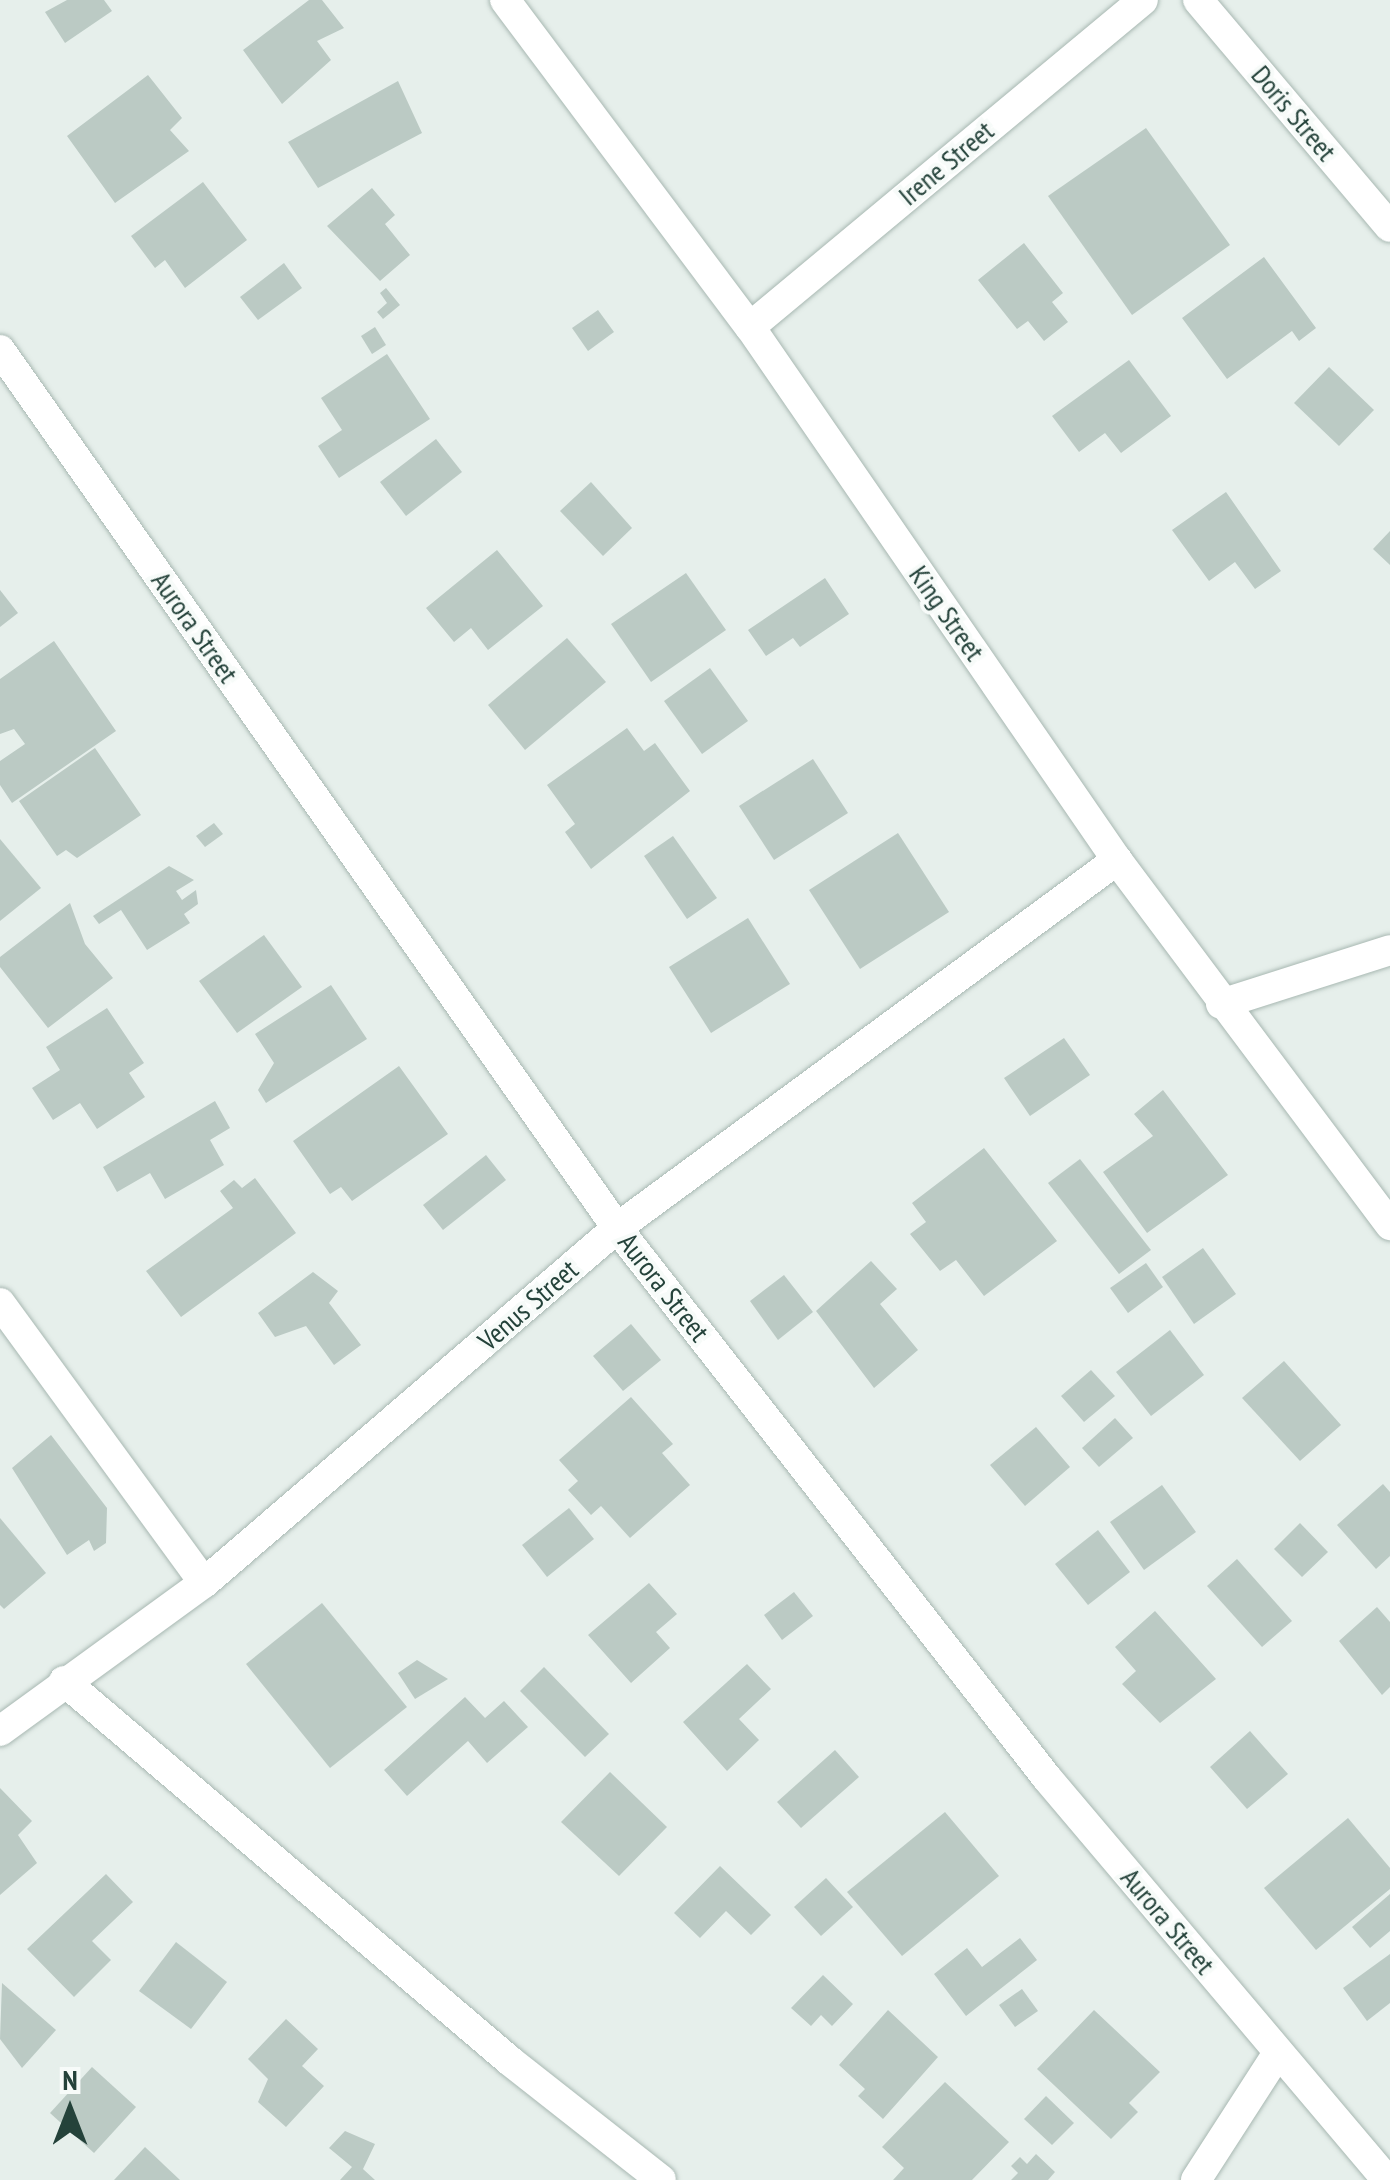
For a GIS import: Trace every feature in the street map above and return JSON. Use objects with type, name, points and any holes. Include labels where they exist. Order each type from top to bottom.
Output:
[{"type":"street","name":"King Street","points":[[504,0],[750,327],[1117,860],[1390,1226]]},
{"type":"street","name":"Irene Street","points":[[750,327],[1142,0]]},
{"type":"street","name":"Doris Street","points":[[1198,0],[1390,227]]},
{"type":"street","name":"Aurora Street","points":[[0,350],[617,1228],[1047,1778],[1387,2180]]},
{"type":"street","name":"Venus Street","points":[[0,1730],[204,1583],[617,1228],[1117,860]]},
{"type":"street","points":[[1221,1004],[1390,950]]},
{"type":"street","points":[[0,1303],[204,1583]]},
{"type":"street","points":[[64,1681],[510,2061],[661,2180]]},
{"type":"street","points":[[1196,2180],[1278,2053]]},
{"type":"building","points":[[67,0],[104,0],[112,11],[65,43],[45,12]]},
{"type":"building","points":[[309,0],[322,0],[344,28],[317,41],[331,60],[282,104],[243,50]]},
{"type":"building","points":[[148,75],[182,118],[170,130],[189,151],[115,203],[67,136]]},
{"type":"building","points":[[398,81],[422,133],[318,188],[288,142]]},
{"type":"building","points":[[1146,128],[1230,245],[1132,315],[1048,196]]},
{"type":"building","points":[[203,182],[247,240],[185,288],[165,260],[155,268],[131,236]]},
{"type":"building","points":[[372,188],[395,215],[385,224],[410,255],[380,281],[327,226]]},
{"type":"building","points":[[1024,243],[1063,293],[1052,302],[1068,322],[1044,341],[1028,321],[1017,329],[978,280]]},
{"type":"building","points":[[1264,257],[1316,328],[1299,341],[1292,331],[1227,379],[1182,318]]},
{"type":"building","points":[[284,263],[302,288],[258,320],[240,297]]},
{"type":"building","points":[[386,288],[400,305],[383,319],[377,312],[387,303],[380,293]]},
{"type":"building","points":[[598,310],[614,332],[588,351],[572,328]]},
{"type":"building","points":[[375,327],[386,345],[372,354],[361,336]]},
{"type":"building","points":[[387,354],[430,419],[339,478],[318,446],[342,430],[321,398]]},
{"type":"building","points":[[1129,360],[1171,416],[1121,453],[1105,433],[1079,452],[1052,416]]},
{"type":"building","points":[[1329,367],[1374,410],[1339,446],[1294,403]]},
{"type":"building","points":[[436,439],[462,472],[406,516],[380,482]]},
{"type":"building","points":[[591,482],[632,528],[603,556],[560,511]]},
{"type":"building","points":[[1226,492],[1281,571],[1255,589],[1235,562],[1209,581],[1172,530]]},
{"type":"building","points":[[1390,531],[1390,565],[1373,549]]},
{"type":"building","points":[[497,550],[543,606],[488,650],[471,628],[454,642],[426,608]]},
{"type":"building","points":[[686,573],[726,630],[651,682],[611,624]]},
{"type":"building","points":[[825,578],[849,614],[800,647],[793,638],[766,656],[748,630]]},
{"type":"building","points":[[0,590],[18,613],[0,627]]},
{"type":"building","points":[[567,638],[606,682],[525,750],[488,705]]},
{"type":"building","points":[[54,641],[116,731],[12,803],[0,785],[0,761],[25,744],[14,729],[0,734],[0,679]]},
{"type":"building","points":[[710,668],[748,721],[702,754],[664,701]]},
{"type":"building","points":[[627,728],[644,751],[655,743],[690,791],[591,869],[565,832],[575,824],[547,785]]},
{"type":"building","points":[[95,748],[141,815],[77,858],[66,850],[57,856],[19,801]]},
{"type":"building","points":[[813,759],[848,813],[774,860],[739,806]]},
{"type":"building","points":[[214,823],[223,834],[205,847],[196,836]]},
{"type":"building","points":[[898,833],[949,912],[860,969],[809,890]]},
{"type":"building","points":[[673,836],[717,898],[687,919],[644,856]]},
{"type":"building","points":[[0,839],[41,888],[0,921]]},
{"type":"building","points":[[169,866],[194,880],[176,891],[182,900],[196,890],[198,904],[184,914],[190,923],[147,950],[121,910],[99,924],[93,916]]},
{"type":"building","points":[[70,903],[85,944],[113,978],[48,1028],[0,967],[0,957]]},
{"type":"building","points":[[748,918],[790,984],[711,1033],[669,967]]},
{"type":"building","points":[[264,935],[302,987],[237,1033],[199,981]]},
{"type":"building","points":[[331,985],[367,1039],[266,1103],[258,1090],[274,1063],[255,1034]]},
{"type":"building","points":[[107,1008],[144,1063],[129,1073],[145,1097],[97,1129],[80,1103],[53,1120],[32,1088],[60,1070],[46,1047]]},
{"type":"building","points":[[1064,1038],[1090,1075],[1030,1116],[1004,1078]]},
{"type":"building","points":[[399,1066],[448,1134],[352,1201],[341,1187],[330,1194],[293,1141]]},
{"type":"building","points":[[1163,1090],[1228,1175],[1147,1233],[1103,1172],[1153,1136],[1134,1114]]},
{"type":"building","points":[[215,1101],[230,1128],[210,1140],[224,1165],[165,1199],[150,1173],[117,1192],[103,1167]]},
{"type":"building","points":[[984,1148],[1057,1241],[984,1296],[956,1260],[940,1271],[910,1234],[926,1222],[912,1203]]},
{"type":"building","points":[[486,1155],[506,1180],[443,1230],[423,1205]]},
{"type":"building","points":[[1080,1159],[1151,1250],[1119,1274],[1048,1183]]},
{"type":"building","points":[[255,1178],[296,1233],[181,1317],[146,1271],[233,1208],[220,1191],[234,1180],[242,1188]]},
{"type":"building","points":[[1203,1248],[1236,1294],[1194,1324],[1162,1277]]},
{"type":"building","points":[[871,1261],[897,1289],[880,1304],[918,1350],[874,1388],[816,1311]]},
{"type":"building","points":[[1146,1263],[1163,1287],[1128,1313],[1110,1288]]},
{"type":"building","points":[[313,1272],[338,1291],[329,1303],[361,1345],[334,1365],[306,1326],[275,1337],[258,1313]]},
{"type":"building","points":[[784,1275],[813,1312],[778,1340],[750,1301]]},
{"type":"building","points":[[631,1324],[661,1360],[623,1391],[593,1356]]},
{"type":"building","points":[[1170,1330],[1204,1375],[1151,1416],[1116,1372]]},
{"type":"building","points":[[1284,1361],[1341,1425],[1300,1461],[1242,1398]]},
{"type":"building","points":[[1091,1370],[1115,1396],[1084,1422],[1061,1396]]},
{"type":"building","points":[[631,1397],[673,1444],[662,1453],[690,1485],[630,1538],[601,1506],[591,1515],[568,1490],[578,1481],[559,1460]]},
{"type":"building","points":[[1115,1418],[1133,1438],[1099,1467],[1082,1448]]},
{"type":"building","points":[[1036,1427],[1070,1467],[1025,1506],[990,1465]]},
{"type":"building","points":[[51,1435],[107,1508],[106,1543],[94,1551],[89,1540],[67,1555],[12,1468]]},
{"type":"building","points":[[1383,1484],[1390,1492],[1390,1556],[1376,1569],[1337,1525]]},
{"type":"building","points":[[1162,1485],[1196,1532],[1144,1570],[1110,1522]]},
{"type":"building","points":[[569,1508],[594,1539],[547,1577],[522,1545]]},
{"type":"building","points":[[0,1518],[46,1573],[4,1609],[0,1605]]},
{"type":"building","points":[[1300,1523],[1328,1552],[1302,1577],[1274,1549]]},
{"type":"building","points":[[1098,1530],[1130,1572],[1088,1605],[1055,1564]]},
{"type":"building","points":[[1237,1559],[1292,1621],[1262,1647],[1207,1586]]},
{"type":"building","points":[[649,1583],[677,1614],[656,1632],[670,1648],[631,1683],[588,1635]]},
{"type":"building","points":[[794,1592],[813,1616],[782,1640],[764,1615]]},
{"type":"building","points":[[322,1603],[407,1707],[330,1768],[246,1664]]},
{"type":"building","points":[[1377,1607],[1390,1622],[1390,1687],[1382,1695],[1339,1641]]},
{"type":"building","points":[[1155,1611],[1216,1679],[1160,1723],[1122,1684],[1136,1671],[1115,1647]]},
{"type":"building","points":[[417,1660],[448,1679],[415,1699],[398,1673]]},
{"type":"building","points":[[747,1664],[771,1689],[739,1719],[759,1740],[727,1771],[683,1722]]},
{"type":"building","points":[[544,1667],[609,1734],[585,1757],[520,1691]]},
{"type":"building","points":[[465,1697],[485,1718],[504,1701],[528,1727],[487,1763],[468,1741],[407,1796],[384,1770]]},
{"type":"building","points":[[1250,1731],[1288,1774],[1247,1809],[1210,1767]]},
{"type":"building","points":[[835,1750],[859,1777],[801,1828],[777,1802]]},
{"type":"building","points":[[610,1772],[667,1827],[619,1876],[561,1822]]},
{"type":"building","points":[[0,1788],[32,1821],[18,1835],[37,1863],[0,1895]]},
{"type":"building","points":[[945,1812],[999,1876],[902,1956],[847,1892]]},
{"type":"building","points":[[1348,1818],[1390,1868],[1390,1889],[1316,1950],[1264,1888]]},
{"type":"building","points":[[720,1866],[771,1915],[751,1935],[726,1911],[700,1938],[674,1913]]},
{"type":"building","points":[[106,1874],[133,1902],[92,1941],[111,1960],[74,1997],[27,1949]]},
{"type":"building","points":[[826,1878],[853,1907],[821,1936],[794,1907]]},
{"type":"building","points":[[1390,1894],[1390,1931],[1370,1948],[1352,1927]]},
{"type":"building","points":[[1020,1938],[1037,1960],[966,2016],[934,1974],[967,1948],[982,1967]]},
{"type":"building","points":[[176,1942],[227,1982],[191,2029],[139,1991]]},
{"type":"building","points":[[1390,1954],[1390,2003],[1367,2021],[1343,1988]]},
{"type":"building","points":[[823,1975],[853,2004],[832,2026],[821,2015],[811,2026],[791,2008]]},
{"type":"building","points":[[2,1983],[56,2030],[22,2068],[0,2039]]},
{"type":"building","points":[[1022,1989],[1038,2011],[1015,2027],[999,2005]]},
{"type":"building","points":[[888,2010],[938,2057],[883,2119],[858,2096],[865,2089],[839,2065]]},
{"type":"building","points":[[1094,2010],[1160,2072],[1129,2103],[1138,2112],[1111,2139],[1037,2069]]},
{"type":"building","points":[[286,2019],[318,2049],[302,2066],[324,2086],[286,2127],[258,2102],[268,2079],[248,2059]]},
{"type":"building","points":[[92,2067],[136,2107],[94,2153],[50,2113]]},
{"type":"building","points":[[945,2082],[1009,2142],[972,2180],[893,2180],[904,2168],[882,2147]]},
{"type":"building","points":[[1046,2096],[1074,2123],[1052,2145],[1024,2119]]},
{"type":"building","points":[[345,2131],[375,2144],[363,2169],[375,2180],[340,2180],[352,2167],[329,2148]]},
{"type":"building","points":[[145,2147],[180,2180],[114,2180]]},
{"type":"building","points":[[1036,2154],[1055,2172],[1048,2180],[1011,2180],[1018,2173],[1011,2166],[1020,2157],[1027,2164]]}]
